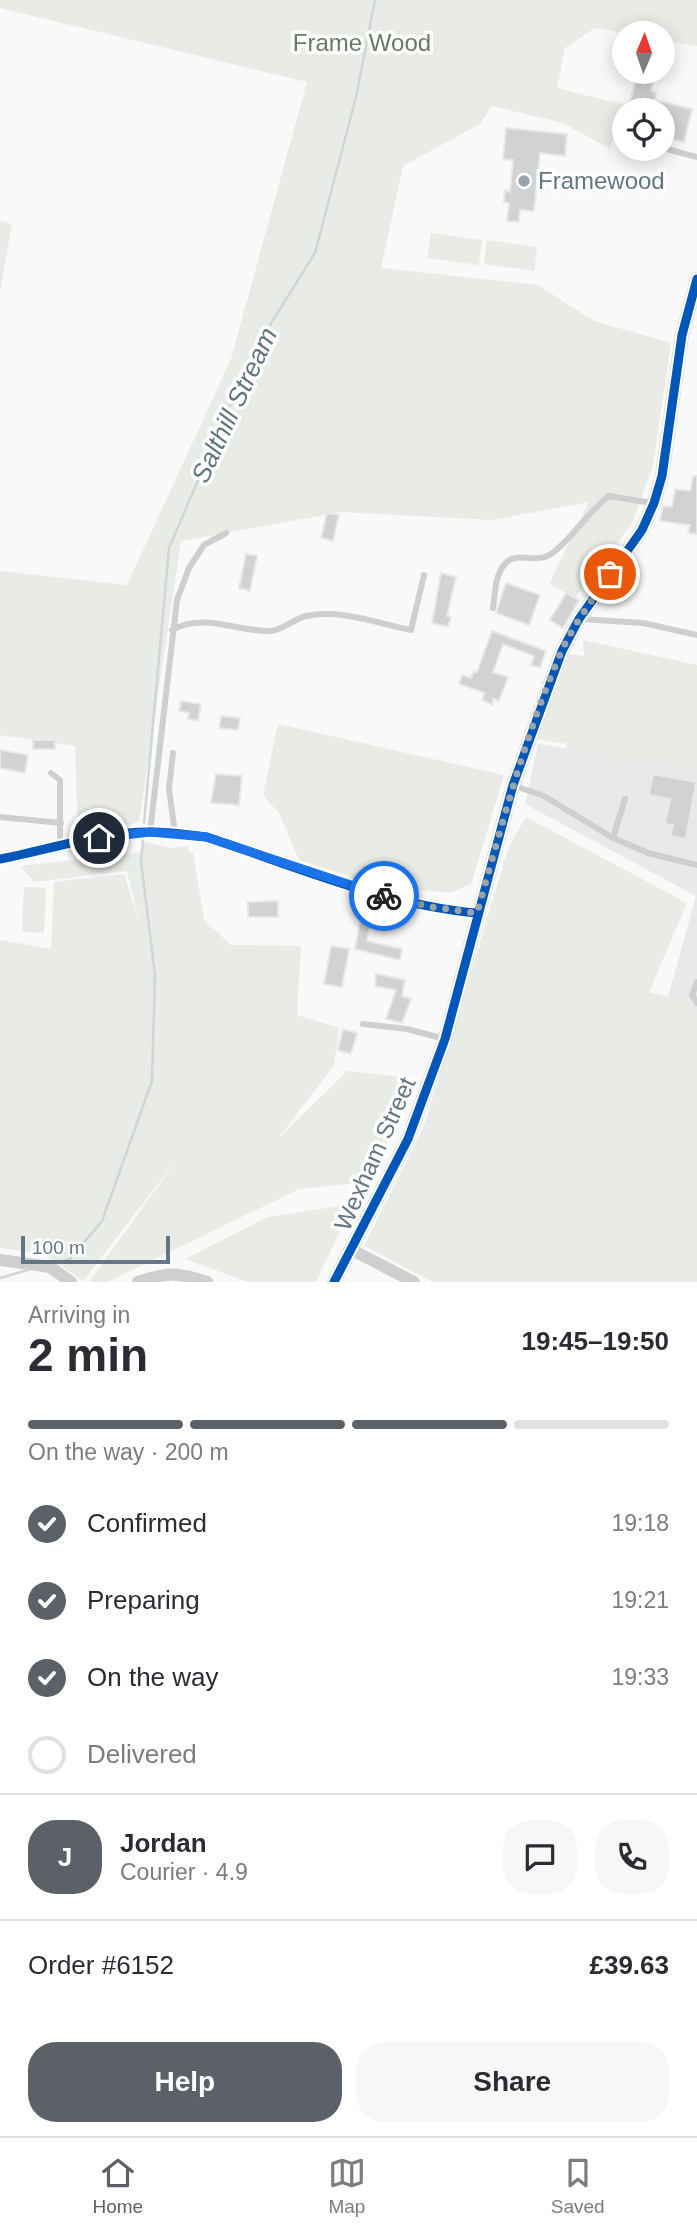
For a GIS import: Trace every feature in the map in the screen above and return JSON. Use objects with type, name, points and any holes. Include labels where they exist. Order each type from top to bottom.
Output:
[{"type":"street","name":"Wexham Street","points":[[334,1282],[408,1139],[444,1039],[513,785],[562,651],[579,619],[642,530],[654,503],[662,476],[682,334],[693,313],[697,279]]},
{"type":"street","points":[[0,859],[119,834],[175,833],[206,837],[392,898],[477,913]]},
{"type":"street","points":[[352,1250],[414,1282]]},
{"type":"street","points":[[0,1260],[50,1267],[71,1282]]},
{"type":"street","points":[[138,1282],[164,1273],[190,1276],[207,1282]]},
{"type":"lane","points":[[675,151],[697,156]]},
{"type":"lane","points":[[493,608],[498,574],[511,558],[543,558],[554,552],[596,505],[609,496],[654,503]]},
{"type":"lane","points":[[150,832],[177,600],[189,568],[204,545],[226,533]]},
{"type":"lane","points":[[172,631],[182,624],[210,622],[274,631],[303,617],[325,614],[353,616],[411,630],[424,575]]},
{"type":"lane","points":[[579,619],[643,623],[697,635]]},
{"type":"lane","points":[[173,753],[169,789],[175,833]]},
{"type":"lane","points":[[51,773],[60,780],[60,847]]},
{"type":"lane","points":[[513,785],[544,796],[613,838],[648,853],[697,865]]},
{"type":"lane","points":[[613,838],[625,799]]},
{"type":"lane","points":[[0,817],[61,823]]},
{"type":"lane","points":[[697,982],[692,990],[697,1003]]},
{"type":"lane","points":[[363,1024],[407,1029],[444,1039]]},
{"type":"shaded area","points":[[538,744],[697,771],[697,1013],[668,997],[696,896],[525,804]]},
{"type":"green space","name":"Frame Wood","points":[[0,0],[697,0],[697,46],[676,42],[676,21],[612,21],[612,31],[595,28],[565,48],[557,88],[612,102],[610,149],[563,123],[492,106],[480,124],[403,166],[381,268],[538,285],[594,321],[671,343],[653,466],[632,523],[575,598],[549,584],[589,502],[492,520],[341,512],[181,541],[139,822],[78,837],[75,746],[0,735],[0,571],[127,585],[231,359],[307,82],[0,8]]},
{"type":"green space","points":[[0,220],[12,224],[0,292]]},
{"type":"green space","points":[[431,233],[482,240],[479,265],[427,258]]},
{"type":"green space","points":[[487,240],[537,247],[534,271],[484,264]]},
{"type":"green space","points":[[583,640],[697,665],[697,771],[566,749],[567,744],[537,739],[569,654],[584,656]]},
{"type":"green space","points":[[278,724],[504,775],[471,884],[450,893],[377,885],[299,860],[279,813],[263,795]]},
{"type":"green space","points":[[526,817],[687,903],[649,992],[668,997],[697,1013],[697,1282],[433,1282],[364,1246],[424,1126],[509,846]]},
{"type":"green space","points":[[141,841],[171,848],[188,846],[189,852],[193,853],[204,920],[231,945],[301,946],[297,1015],[339,1028],[334,1065],[277,1140],[347,1071],[419,1079],[368,1182],[299,1189],[108,1282],[89,1282],[181,1154],[83,1281],[44,1254],[0,1248],[0,940],[51,949],[54,882],[124,874],[140,925],[127,871],[34,882],[21,866],[142,852]]},
{"type":"green space","points":[[24,887],[46,888],[44,933],[22,932]]},
{"type":"green space","points":[[353,1204],[316,1282],[248,1282],[185,1259],[268,1217]]},
{"type":"building","points":[[634,84],[653,84],[651,91],[656,93],[655,98],[631,98]]},
{"type":"building","points":[[675,105],[692,109],[684,142],[675,140]]},
{"type":"building","name":"Framewood","points":[[506,128],[567,134],[565,156],[540,153],[534,211],[520,210],[519,222],[507,221],[509,203],[504,202],[505,190],[510,192],[513,160],[503,159]]},
{"type":"building","points":[[693,476],[697,476],[697,534],[688,533],[690,525],[660,521],[663,506],[672,507],[675,489],[690,491]]},
{"type":"building","points":[[327,513],[339,515],[333,541],[321,538]]},
{"type":"building","points":[[246,554],[257,556],[250,591],[239,588]]},
{"type":"building","points":[[441,573],[456,577],[447,616],[451,617],[448,627],[432,623]]},
{"type":"building","points":[[506,583],[540,595],[529,625],[496,613]]},
{"type":"building","points":[[566,593],[579,600],[563,628],[550,620]]},
{"type":"building","points":[[492,631],[546,651],[540,668],[531,665],[534,656],[503,644],[493,672],[508,677],[499,701],[493,699],[493,705],[482,700],[485,693],[459,684],[462,675],[471,678],[474,671],[477,672]]},
{"type":"building","points":[[181,701],[201,704],[198,721],[188,719],[189,713],[179,711]]},
{"type":"building","points":[[221,716],[240,718],[238,730],[219,728]]},
{"type":"building","points":[[33,740],[55,740],[55,749],[33,749]]},
{"type":"building","points":[[0,750],[28,755],[25,773],[0,768]]},
{"type":"building","points":[[216,774],[242,776],[239,805],[211,803]]},
{"type":"building","points":[[653,774],[696,782],[686,839],[670,836],[673,825],[665,824],[670,799],[649,795]]},
{"type":"building","points":[[278,901],[278,917],[248,917],[248,902]]},
{"type":"building","points":[[360,922],[370,923],[367,941],[402,949],[400,960],[355,949]]},
{"type":"building","points":[[331,946],[349,949],[342,987],[324,984]]},
{"type":"building","points":[[376,974],[405,980],[402,996],[411,999],[402,1023],[386,1019],[396,990],[375,986]]},
{"type":"building","points":[[343,1029],[357,1033],[351,1054],[338,1050]]},
{"type":"waterway","name":"Salthill Stream","points":[[144,823],[169,548],[253,352],[315,253],[356,97],[375,0]]},
{"type":"waterway","name":"Salthill Stream","points":[[55,1263],[70,1259],[102,1221],[152,1081],[155,975],[141,862],[143,841]]},
{"type":"waterway","name":"Salthill Stream","points":[[0,1278],[31,1269]]},
{"type":"cycle path","points":[[334,1282],[408,1139],[445,1039],[513,785],[562,651],[579,619],[642,530],[654,503],[662,476],[682,335],[697,279]]},
{"type":"cycle path","points":[[0,859],[115,835],[152,832],[207,837],[374,893],[443,909],[477,913]]},
{"type":"way so far","points":[[384,896],[432,907],[477,913],[513,785],[562,651],[579,619],[610,574]]},
{"type":"place","name":"Framewood","points":[[524,181]]},
{"type":"route","points":[[99,838],[150,832],[206,837],[384,896]]}]
